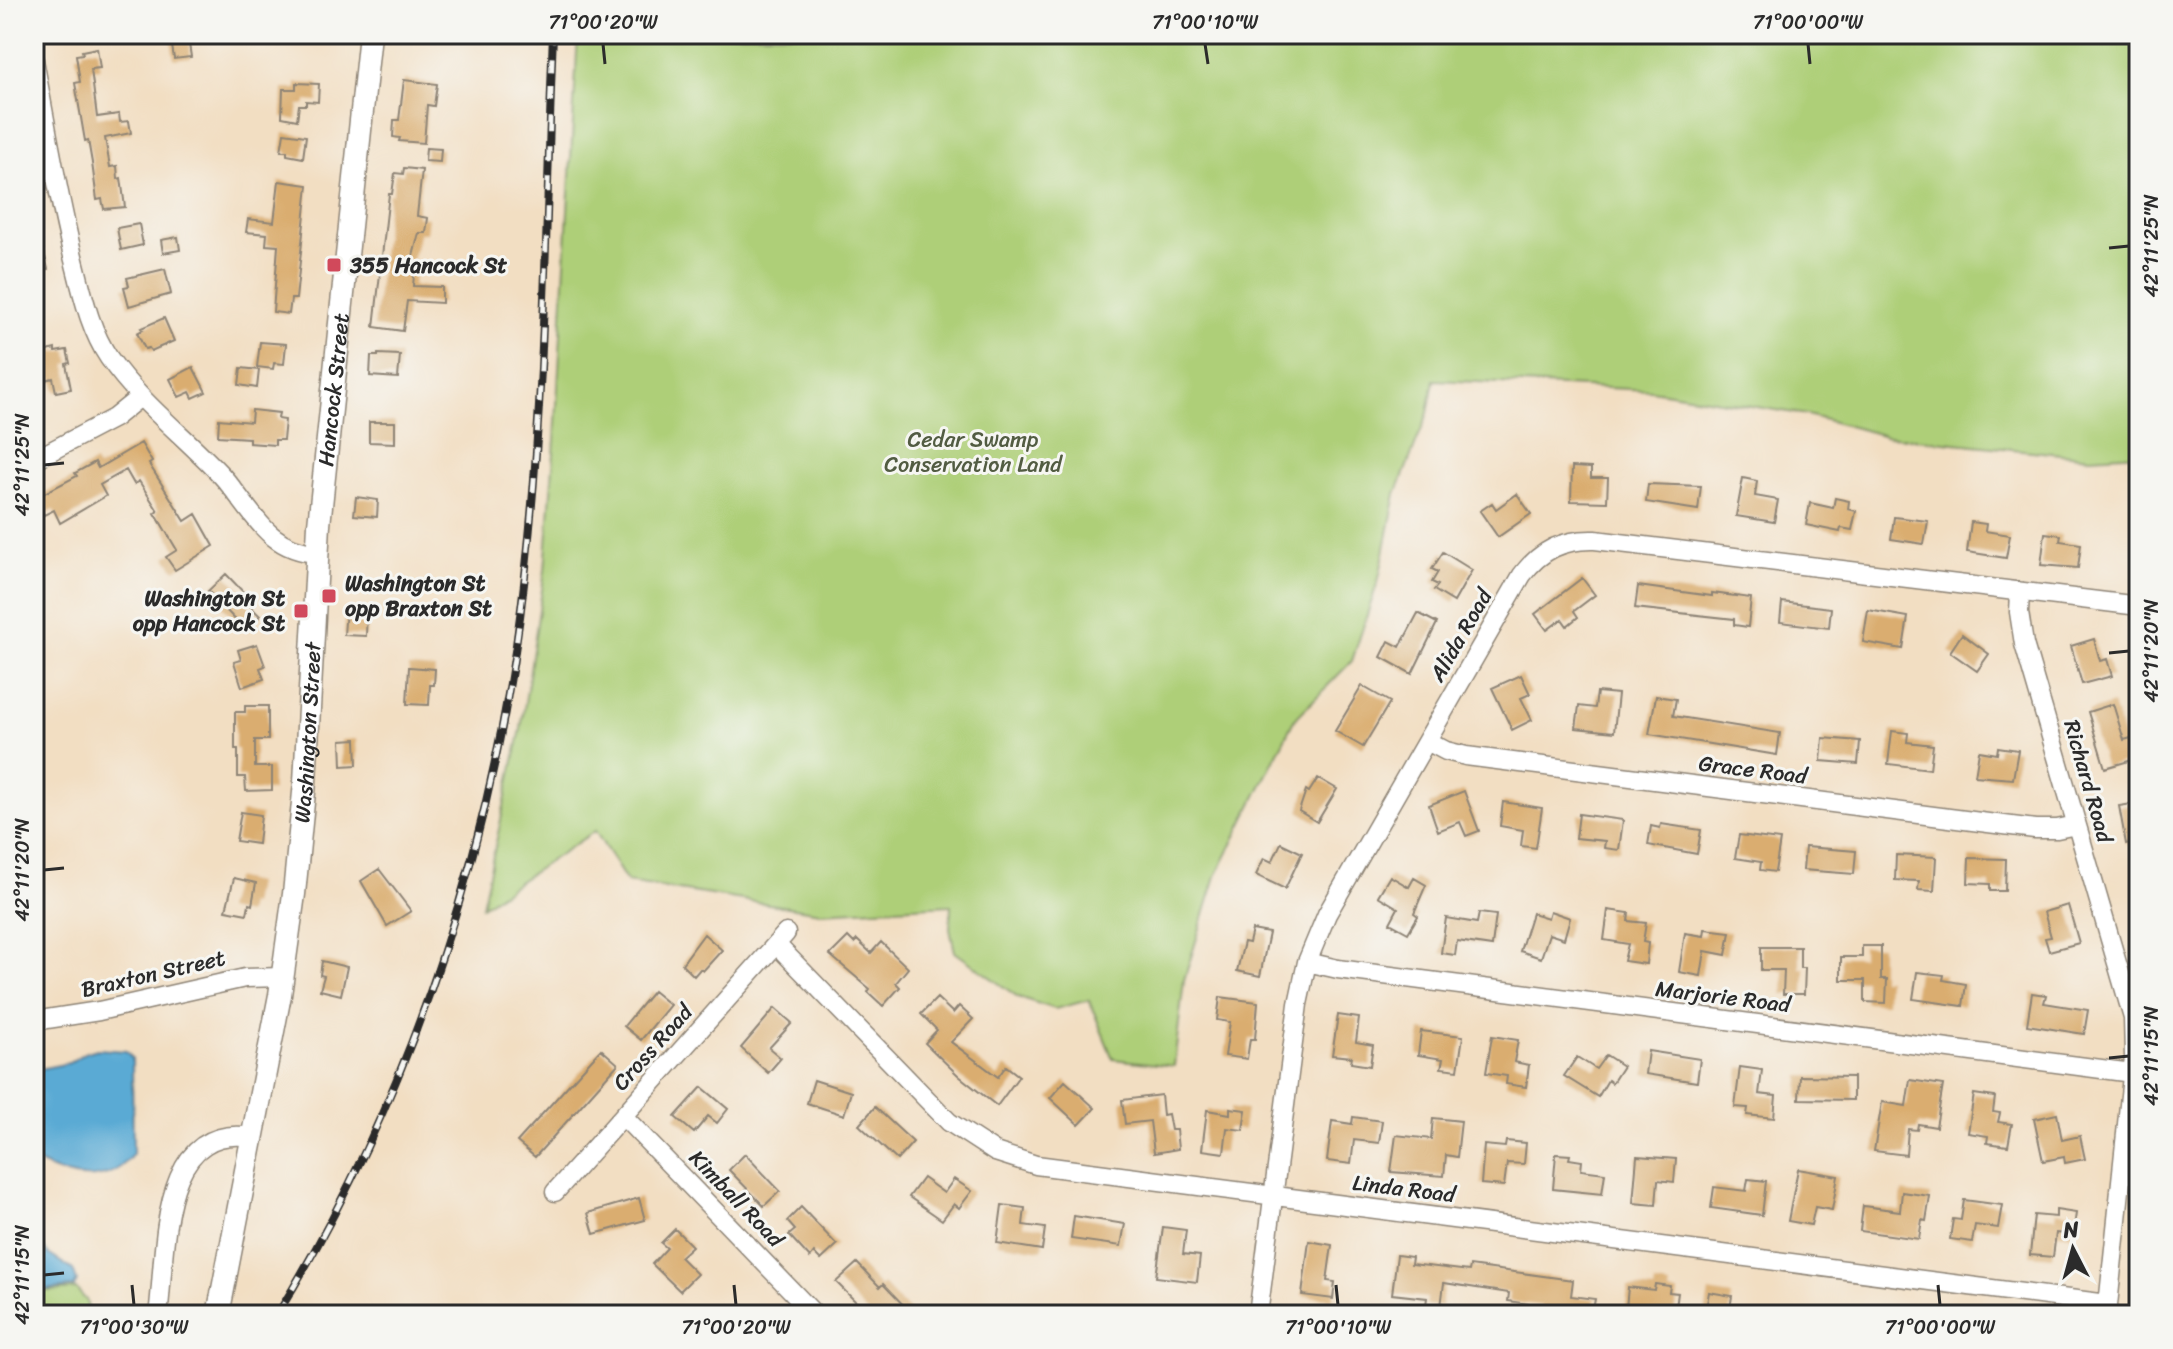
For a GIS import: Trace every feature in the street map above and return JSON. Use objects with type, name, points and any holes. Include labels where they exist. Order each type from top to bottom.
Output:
[{"type":"main road","name":"Hancock Street","points":[[317,553],[370,34]]},
{"type":"main road","name":"Washington Street","points":[[218,1315],[283,977],[303,805],[317,553]]},
{"type":"street","points":[[34,60],[69,240],[87,311],[101,345],[140,397],[220,473],[278,542],[296,551],[317,553]]},
{"type":"street","points":[[34,460],[114,418],[140,397]]},
{"type":"street","name":"Alida Road","points":[[1258,1315],[1298,1004],[1307,962],[1321,925],[1522,575],[1542,554],[1567,542],[1595,540],[2139,606]]},
{"type":"street","name":"Richard Road","points":[[2020,593],[2019,612],[2024,644],[2130,1007],[2134,1044],[2130,1190],[2108,1310]]},
{"type":"street","name":"Grace Road","points":[[1427,741],[1446,751],[1466,756],[2035,829],[2076,825]]},
{"type":"street","name":"Cross Road","points":[[555,1192],[781,938]]},
{"type":"street","name":"Linda Road","points":[[781,938],[938,1112],[960,1131],[995,1152],[1049,1168],[2108,1310]]},
{"type":"street","name":"Marjorie Road","points":[[1307,962],[1338,969],[2132,1073]]},
{"type":"street","name":"Braxton Street","points":[[34,1021],[99,1011],[245,978],[283,977]]},
{"type":"street","name":"Kimball Road","points":[[623,1116],[815,1315]]},
{"type":"street","points":[[158,1315],[168,1207],[175,1184],[191,1159],[216,1138],[233,1135],[252,1137]]},
{"type":"green space","name":"Cedar Swamp Conservation Land","points":[[578,34],[2139,34],[2139,454],[2090,457],[1886,436],[1807,415],[1651,390],[1434,380],[1428,413],[1396,494],[1379,578],[1352,661],[1294,720],[1216,876],[1184,980],[1174,1066],[1113,1059],[1089,1000],[1055,1009],[1018,997],[955,952],[950,929],[951,905],[820,912],[627,882],[595,831],[482,906],[521,729],[545,570]]},
{"type":"green space","points":[[76,1289],[87,1301],[88,1315],[34,1315],[34,1292]]},
{"type":"water","points":[[97,1049],[126,1051],[132,1058],[133,1154],[111,1173],[99,1177],[73,1176],[34,1161],[34,1070],[69,1063]]},
{"type":"water","points":[[34,1230],[47,1253],[73,1270],[77,1281],[74,1287],[40,1290],[34,1285]]},
{"type":"building","points":[[188,37],[191,57],[174,59],[171,39]]},
{"type":"building","points":[[97,48],[100,68],[91,69],[97,117],[119,114],[120,122],[129,121],[131,133],[105,138],[110,167],[117,166],[118,179],[121,178],[125,207],[104,209],[102,199],[97,200],[88,140],[85,141],[75,83],[80,82],[76,55]]},
{"type":"building","points":[[404,80],[437,84],[434,106],[427,105],[424,143],[399,141],[400,138],[393,137],[394,120],[399,120]]},
{"type":"building","points":[[296,83],[319,84],[318,102],[306,101],[306,105],[299,105],[297,120],[282,117],[283,89],[296,89]]},
{"type":"building","points":[[284,133],[306,136],[303,158],[281,151]]},
{"type":"building","points":[[426,148],[441,149],[440,162],[425,161]]},
{"type":"building","points":[[404,168],[422,170],[417,216],[428,218],[426,233],[419,233],[411,264],[415,264],[413,286],[442,287],[442,303],[407,301],[403,331],[374,327],[389,194],[392,194],[395,173],[403,174]]},
{"type":"building","points":[[279,181],[308,185],[296,299],[291,299],[289,314],[273,312],[278,246],[266,245],[267,234],[246,232],[248,219],[274,222]]},
{"type":"building","points":[[139,224],[143,245],[121,250],[117,228]]},
{"type":"building","points":[[39,231],[48,269],[34,273],[34,232]]},
{"type":"building","points":[[178,237],[180,250],[163,253],[161,240]]},
{"type":"building","points":[[165,269],[171,294],[129,306],[124,287],[129,286],[127,278]]},
{"type":"building","points":[[164,318],[174,341],[151,351],[145,349],[137,333],[143,330],[141,328]]},
{"type":"building","points":[[260,342],[286,344],[284,364],[274,363],[273,369],[257,367]]},
{"type":"building","points":[[55,349],[55,352],[67,350],[70,363],[66,364],[71,389],[56,392],[53,378],[45,380],[39,353]]},
{"type":"building","points":[[400,355],[398,378],[370,376],[371,356]]},
{"type":"building","points":[[193,367],[206,392],[193,398],[190,392],[179,397],[170,379]]},
{"type":"building","points":[[241,368],[259,370],[257,388],[239,385]]},
{"type":"building","points":[[252,410],[279,413],[278,419],[285,420],[283,440],[275,440],[275,445],[249,443],[249,438],[218,436],[219,419],[251,422]]},
{"type":"building","points":[[369,422],[395,422],[395,443],[369,442]]},
{"type":"building","points":[[141,443],[152,462],[149,464],[185,521],[196,514],[214,546],[175,570],[166,557],[177,550],[155,513],[158,511],[139,481],[134,484],[126,470],[100,485],[106,496],[60,523],[54,510],[44,515],[35,498],[77,476],[75,473],[95,462],[98,468]]},
{"type":"building","points":[[1572,467],[1591,468],[1591,478],[1608,478],[1607,502],[1571,501]]},
{"type":"building","points":[[1743,478],[1757,481],[1755,496],[1778,500],[1774,522],[1736,516]]},
{"type":"building","points":[[1648,484],[1701,486],[1698,510],[1646,502]]},
{"type":"building","points":[[1517,494],[1531,514],[1498,537],[1480,511],[1492,503],[1496,509]]},
{"type":"building","points":[[356,497],[378,500],[377,517],[354,515]]},
{"type":"building","points":[[1835,498],[1849,501],[1848,509],[1856,511],[1852,530],[1841,528],[1840,532],[1806,525],[1810,503],[1833,508]]},
{"type":"building","points":[[1894,517],[1928,521],[1924,544],[1891,539]]},
{"type":"building","points":[[1971,522],[1986,524],[1985,531],[2010,535],[2006,558],[1967,552]]},
{"type":"building","points":[[2045,533],[2061,535],[2060,541],[2081,544],[2078,568],[2041,565]]},
{"type":"building","points":[[1443,552],[1472,570],[1454,602],[1434,590],[1438,585],[1432,582],[1438,572],[1432,569]]},
{"type":"building","points":[[226,574],[250,599],[247,603],[260,616],[245,630],[208,591]]},
{"type":"building","points":[[1582,578],[1595,595],[1574,611],[1578,617],[1567,626],[1562,619],[1547,630],[1535,614]]},
{"type":"building","points":[[1638,586],[1751,598],[1748,627],[1734,625],[1734,619],[1635,608]]},
{"type":"building","points":[[1782,602],[1831,608],[1829,628],[1780,622]]},
{"type":"building","points":[[346,609],[367,609],[366,636],[344,635]]},
{"type":"building","points":[[1868,610],[1908,617],[1903,649],[1863,642]]},
{"type":"building","points":[[1418,613],[1437,623],[1412,674],[1381,657],[1389,641],[1400,647]]},
{"type":"building","points":[[1962,634],[1989,654],[1977,671],[1950,652]]},
{"type":"building","points":[[2094,639],[2100,661],[2107,659],[2112,676],[2082,684],[2071,646]]},
{"type":"building","points":[[257,644],[265,666],[260,668],[264,679],[242,687],[234,662],[241,660],[238,650]]},
{"type":"building","points":[[409,667],[435,669],[429,705],[407,704]]},
{"type":"building","points":[[1521,675],[1530,694],[1521,698],[1532,720],[1512,730],[1492,688]]},
{"type":"building","points":[[1362,686],[1390,702],[1363,747],[1335,731]]},
{"type":"building","points":[[1597,692],[1618,694],[1614,732],[1576,728],[1579,706],[1595,708]]},
{"type":"building","points":[[1656,696],[1676,699],[1673,716],[1780,733],[1777,755],[1649,734]]},
{"type":"building","points":[[2113,704],[2124,740],[2135,737],[2139,758],[2105,768],[2088,712]]},
{"type":"building","points":[[245,706],[268,706],[268,740],[255,740],[255,767],[272,767],[272,790],[246,791],[245,777],[238,777],[235,712],[245,712]]},
{"type":"building","points":[[1892,731],[1908,733],[1907,742],[1933,745],[1930,769],[1888,764]]},
{"type":"building","points":[[1823,738],[1860,741],[1858,764],[1821,761]]},
{"type":"building","points":[[356,739],[357,765],[342,766],[341,740]]},
{"type":"building","points":[[1998,747],[2018,750],[2013,779],[1975,776],[1979,751],[1997,754]]},
{"type":"building","points":[[1318,778],[1337,789],[1317,822],[1299,811],[1306,790],[1309,792]]},
{"type":"building","points":[[1464,791],[1479,831],[1466,836],[1460,822],[1438,831],[1429,805]]},
{"type":"building","points":[[1503,802],[1542,808],[1536,848],[1521,846],[1523,830],[1500,826]]},
{"type":"building","points":[[2139,803],[2139,841],[2126,844],[2119,806]]},
{"type":"building","points":[[241,812],[261,815],[258,844],[236,841]]},
{"type":"building","points":[[1579,814],[1623,820],[1619,850],[1604,848],[1605,841],[1576,838]]},
{"type":"building","points":[[1661,824],[1701,830],[1697,854],[1648,845],[1651,826],[1660,828]]},
{"type":"building","points":[[1739,835],[1780,840],[1775,872],[1760,870],[1761,862],[1735,858]]},
{"type":"building","points":[[1281,843],[1302,853],[1285,889],[1256,875],[1264,858],[1272,862]]},
{"type":"building","points":[[1805,847],[1856,851],[1854,874],[1803,870]]},
{"type":"building","points":[[1896,855],[1936,857],[1934,891],[1918,890],[1919,881],[1895,880]]},
{"type":"building","points":[[1969,858],[2006,859],[2005,891],[1990,891],[1990,884],[1968,883]]},
{"type":"building","points":[[379,869],[411,911],[387,926],[361,881]]},
{"type":"building","points":[[1390,876],[1409,887],[1414,878],[1426,885],[1414,913],[1418,916],[1408,933],[1390,923],[1398,908],[1378,896]]},
{"type":"building","points":[[234,878],[256,883],[247,914],[226,910]]},
{"type":"building","points":[[2068,905],[2079,943],[2049,951],[2045,938],[2051,937],[2044,912]]},
{"type":"building","points":[[1608,910],[1629,913],[1628,921],[1646,923],[1643,942],[1648,943],[1646,964],[1624,961],[1628,944],[1604,940]]},
{"type":"building","points":[[1550,911],[1570,918],[1564,939],[1549,934],[1541,958],[1520,951],[1532,913],[1548,918]]},
{"type":"building","points":[[1479,913],[1496,915],[1492,946],[1457,941],[1455,955],[1441,953],[1446,918],[1477,923]]},
{"type":"building","points":[[1705,929],[1730,932],[1726,955],[1705,951],[1701,976],[1679,972],[1685,933],[1704,936]]},
{"type":"building","points":[[1252,930],[1269,933],[1260,976],[1237,971],[1244,942],[1249,943]]},
{"type":"building","points":[[704,934],[722,950],[703,971],[700,969],[694,976],[682,964]]},
{"type":"building","points":[[848,937],[854,943],[857,940],[871,953],[881,942],[908,968],[896,983],[900,987],[883,1006],[868,992],[870,989],[830,955]]},
{"type":"building","points":[[1862,946],[1881,946],[1881,979],[1887,979],[1886,1003],[1865,1002],[1865,980],[1841,980],[1841,957],[1862,957]]},
{"type":"building","points":[[1761,947],[1800,947],[1800,968],[1805,968],[1804,994],[1783,994],[1784,970],[1761,970]]},
{"type":"building","points":[[322,961],[347,967],[341,995],[320,990],[324,976],[320,975]]},
{"type":"building","points":[[1917,972],[1944,975],[1943,980],[1966,984],[1963,1006],[1913,999]]},
{"type":"building","points":[[653,991],[670,1005],[641,1040],[624,1026]]},
{"type":"building","points":[[2032,993],[2046,995],[2044,1003],[2088,1010],[2084,1034],[2027,1025]]},
{"type":"building","points":[[1220,997],[1258,1002],[1255,1039],[1250,1039],[1247,1059],[1225,1056],[1230,1022],[1217,1020]]},
{"type":"building","points":[[937,998],[953,1013],[959,1006],[973,1019],[951,1042],[998,1077],[1006,1066],[1019,1076],[997,1106],[959,1076],[925,1043],[937,1030],[921,1014]]},
{"type":"building","points":[[775,1008],[792,1023],[769,1048],[781,1058],[768,1073],[741,1048]]},
{"type":"building","points":[[1338,1015],[1359,1018],[1356,1042],[1373,1045],[1370,1066],[1351,1063],[1352,1057],[1332,1055]]},
{"type":"building","points":[[1421,1031],[1463,1036],[1458,1070],[1441,1068],[1443,1059],[1418,1055]]},
{"type":"building","points":[[1492,1036],[1518,1040],[1514,1062],[1529,1065],[1526,1087],[1506,1084],[1507,1076],[1486,1073]]},
{"type":"building","points":[[601,1049],[618,1064],[535,1157],[517,1142]]},
{"type":"building","points":[[1648,1051],[1700,1059],[1697,1082],[1645,1074]]},
{"type":"building","points":[[1606,1055],[1623,1066],[1612,1083],[1608,1080],[1598,1097],[1564,1076],[1577,1057],[1596,1069]]},
{"type":"building","points":[[1740,1067],[1762,1070],[1759,1094],[1776,1096],[1774,1118],[1747,1115],[1748,1108],[1735,1107]]},
{"type":"building","points":[[1800,1076],[1853,1077],[1853,1100],[1799,1099]]},
{"type":"building","points":[[814,1080],[851,1092],[844,1115],[807,1103]]},
{"type":"building","points":[[1910,1080],[1943,1085],[1936,1127],[1918,1124],[1917,1130],[1908,1129],[1906,1155],[1874,1151],[1882,1102],[1906,1106]]},
{"type":"building","points":[[1065,1081],[1095,1108],[1079,1125],[1050,1098]]},
{"type":"building","points":[[702,1087],[728,1109],[717,1123],[708,1116],[694,1133],[675,1117]]},
{"type":"building","points":[[1974,1094],[1995,1097],[1993,1112],[2000,1113],[1998,1122],[2012,1124],[2008,1146],[1987,1143],[1988,1136],[1968,1133]]},
{"type":"building","points":[[1161,1095],[1163,1115],[1168,1114],[1171,1130],[1176,1130],[1178,1149],[1154,1153],[1150,1121],[1125,1124],[1122,1100]]},
{"type":"building","points":[[875,1107],[913,1142],[897,1160],[859,1125]]},
{"type":"building","points":[[1230,1108],[1246,1110],[1243,1130],[1227,1128],[1224,1153],[1202,1150],[1207,1110],[1230,1114]]},
{"type":"building","points":[[2057,1114],[2062,1140],[2080,1136],[2085,1159],[2065,1163],[2064,1157],[2043,1161],[2034,1119]]},
{"type":"building","points":[[1353,1117],[1382,1121],[1379,1143],[1354,1140],[1351,1164],[1327,1161],[1332,1121],[1352,1124]]},
{"type":"building","points":[[1433,1118],[1461,1121],[1457,1157],[1446,1155],[1444,1176],[1391,1172],[1396,1135],[1431,1139]]},
{"type":"building","points":[[1506,1141],[1526,1143],[1524,1164],[1507,1163],[1504,1186],[1481,1184],[1484,1145],[1505,1147]]},
{"type":"building","points":[[745,1154],[780,1191],[764,1206],[729,1170]]},
{"type":"building","points":[[1556,1154],[1570,1155],[1569,1159],[1582,1161],[1581,1170],[1605,1173],[1602,1194],[1553,1189]]},
{"type":"building","points":[[1637,1156],[1676,1159],[1674,1182],[1658,1180],[1656,1205],[1633,1203]]},
{"type":"building","points":[[1798,1169],[1838,1176],[1832,1210],[1815,1207],[1811,1225],[1788,1221]]},
{"type":"building","points":[[923,1178],[944,1193],[954,1179],[972,1191],[959,1208],[954,1204],[942,1220],[909,1197]]},
{"type":"building","points":[[1748,1179],[1766,1181],[1762,1215],[1711,1208],[1714,1187],[1746,1191]]},
{"type":"building","points":[[1902,1192],[1930,1196],[1919,1239],[1860,1231],[1863,1206],[1900,1211]]},
{"type":"building","points":[[639,1198],[645,1220],[594,1234],[588,1213]]},
{"type":"building","points":[[1964,1200],[2002,1205],[1998,1228],[1975,1225],[1972,1242],[1950,1239],[1953,1219],[1961,1220]]},
{"type":"building","points":[[1002,1205],[1025,1208],[1023,1225],[1045,1228],[1042,1250],[997,1243]]},
{"type":"building","points":[[801,1207],[837,1245],[821,1260],[814,1253],[810,1258],[789,1235],[795,1230],[787,1221]]},
{"type":"building","points":[[2056,1210],[2076,1213],[2073,1235],[2056,1233],[2053,1257],[2030,1255],[2034,1215],[2056,1217]]},
{"type":"building","points":[[1074,1216],[1125,1224],[1121,1246],[1071,1239]]},
{"type":"building","points":[[1163,1227],[1186,1230],[1183,1254],[1200,1256],[1197,1282],[1156,1277]]},
{"type":"building","points":[[675,1229],[692,1246],[680,1257],[697,1274],[680,1291],[652,1264],[667,1248],[661,1243]]},
{"type":"building","points":[[1309,1241],[1332,1245],[1327,1281],[1335,1282],[1333,1299],[1302,1295]]},
{"type":"building","points":[[1397,1255],[1412,1257],[1411,1264],[1469,1271],[1470,1266],[1573,1280],[1571,1296],[1595,1299],[1592,1315],[1540,1315],[1541,1306],[1508,1301],[1509,1293],[1444,1283],[1441,1307],[1426,1305],[1427,1298],[1392,1294]]},
{"type":"building","points":[[857,1263],[913,1315],[869,1315],[836,1282]]},
{"type":"building","points":[[1655,1284],[1670,1286],[1669,1292],[1678,1293],[1675,1315],[1626,1309],[1628,1287],[1654,1290]]},
{"type":"building","points":[[1709,1292],[1732,1296],[1729,1315],[1705,1315]]},
{"type":"railway","points":[[277,1315],[326,1229],[370,1140],[409,1049],[443,955],[495,763],[513,665],[532,501],[541,368],[553,34]]},
{"type":"place","name":"355 Hancock St","points":[[334,265]]},
{"type":"place","name":"Washington St opp Braxton St","points":[[329,596]]},
{"type":"place","name":"Washington St opp Hancock St","points":[[301,611]]}]
